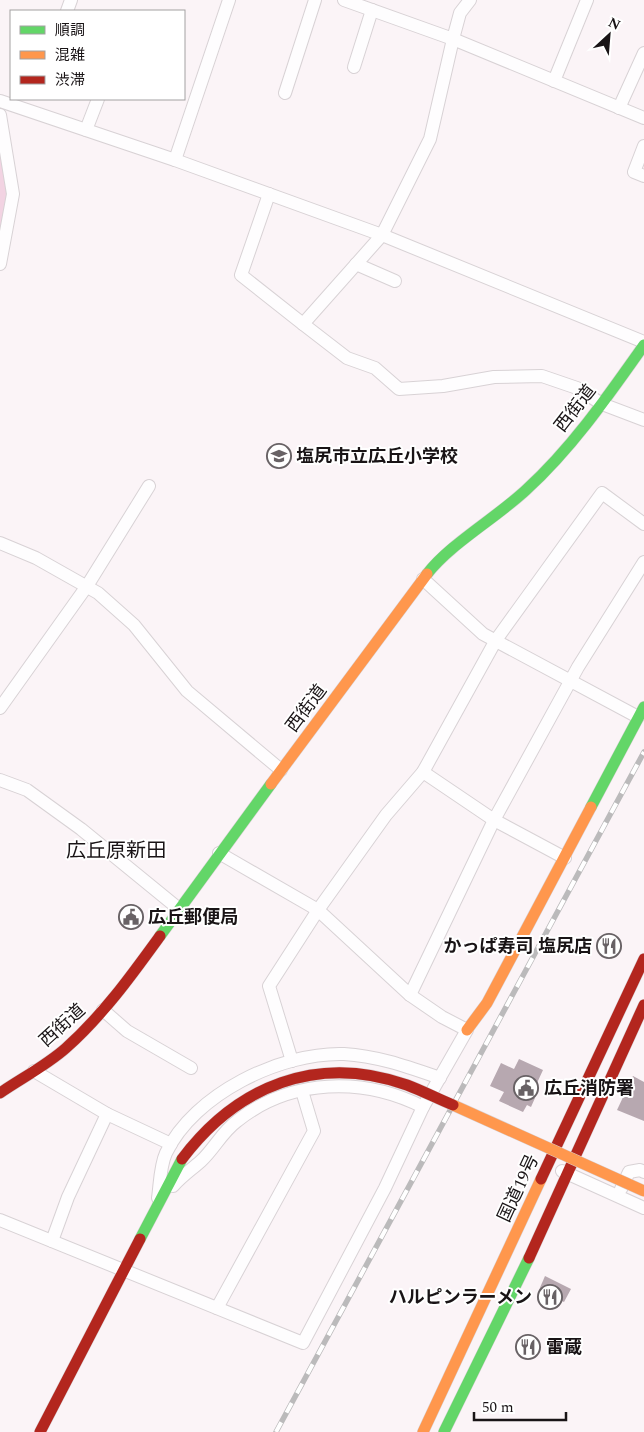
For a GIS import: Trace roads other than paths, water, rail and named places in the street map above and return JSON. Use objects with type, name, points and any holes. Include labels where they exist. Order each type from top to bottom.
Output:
[{"type":"main road","name":"西街道","points":[[0,1093],[34,1072],[65,1049],[104,1010],[149,953],[219,853],[437,561],[485,525],[545,472],[602,404],[644,344]]},
{"type":"main road","points":[[467,1030],[487,1003],[641,712]]},
{"type":"main road","name":"国道19号","points":[[423,1432],[644,958]]},
{"type":"main road","points":[[444,1432],[567,1173],[644,1005]]},
{"type":"main road","points":[[40,1432],[182,1159],[200,1136],[224,1113],[270,1086],[296,1078],[342,1072],[369,1075],[406,1085],[644,1191]]},
{"type":"street","points":[[175,160],[229,0]]},
{"type":"street","points":[[285,93],[315,0]]},
{"type":"street","points":[[344,0],[453,39],[644,118]]},
{"type":"street","points":[[303,324],[382,235],[430,139],[460,13],[470,0]]},
{"type":"street","points":[[554,81],[587,0]]},
{"type":"street","points":[[354,67],[372,10]]},
{"type":"street","points":[[619,108],[644,53]]},
{"type":"street","points":[[86,130],[98,100]]},
{"type":"street","points":[[0,101],[175,160],[382,235],[644,344]]},
{"type":"street","points":[[0,115],[13,194],[0,264]]},
{"type":"street","points":[[644,146],[634,172],[644,176]]},
{"type":"street","points":[[269,194],[241,275],[348,358],[375,368],[399,389],[443,386],[494,377],[542,376],[577,388],[602,404],[644,420]]},
{"type":"street","points":[[356,264],[395,281]]},
{"type":"street","points":[[0,708],[87,586],[149,486]]},
{"type":"street","points":[[292,1061],[269,986],[318,910],[386,815],[423,772],[496,640],[602,493],[644,524]]},
{"type":"street","points":[[0,543],[36,558],[87,586],[134,625],[187,691],[281,770]]},
{"type":"street","points":[[410,996],[494,820],[571,681],[644,562]]},
{"type":"street","points":[[423,579],[483,634],[571,681],[641,712]]},
{"type":"street","points":[[423,772],[494,820],[564,858]]},
{"type":"street","points":[[0,780],[27,790],[81,828],[179,909]]},
{"type":"street","points":[[0,1220],[303,1343],[385,1188],[424,1107],[467,1030],[442,1018],[410,996],[318,910],[219,853]]},
{"type":"street","points":[[104,1010],[127,1031],[191,1068]]},
{"type":"street","points":[[157,1205],[165,1156],[170,1144],[190,1120],[222,1092],[253,1074],[292,1061],[343,1054],[395,1062],[440,1078]]},
{"type":"street","points":[[34,1072],[107,1114],[170,1144]]},
{"type":"street","points":[[157,1205],[187,1170],[202,1161],[218,1139],[236,1121],[271,1101],[302,1091],[346,1086],[378,1089],[424,1107]]},
{"type":"street","points":[[217,1308],[314,1131],[302,1091]]},
{"type":"street","points":[[52,1241],[68,1197],[107,1114]]},
{"type":"street","points":[[548,1164],[644,1208]]},
{"type":"street","points":[[618,1196],[629,1172],[640,1170],[644,1172]]},
{"type":"railway","points":[[276,1432],[644,752]]},
{"type":"place","name":"塩尻市立広丘小学校","points":[[279,456]]},
{"type":"place","name":"広丘郵便局","points":[[131,917]]},
{"type":"place","name":"かっぱ寿司 塩尻店","points":[[609,946]]},
{"type":"place","name":"広丘消防署","points":[[526,1088]]},
{"type":"place","name":"ハルピンラーメン","points":[[550,1297]]},
{"type":"place","name":"雷蔵","points":[[528,1347]]},
{"type":"district","name":"広丘原新田","points":[[116,850]]}]
